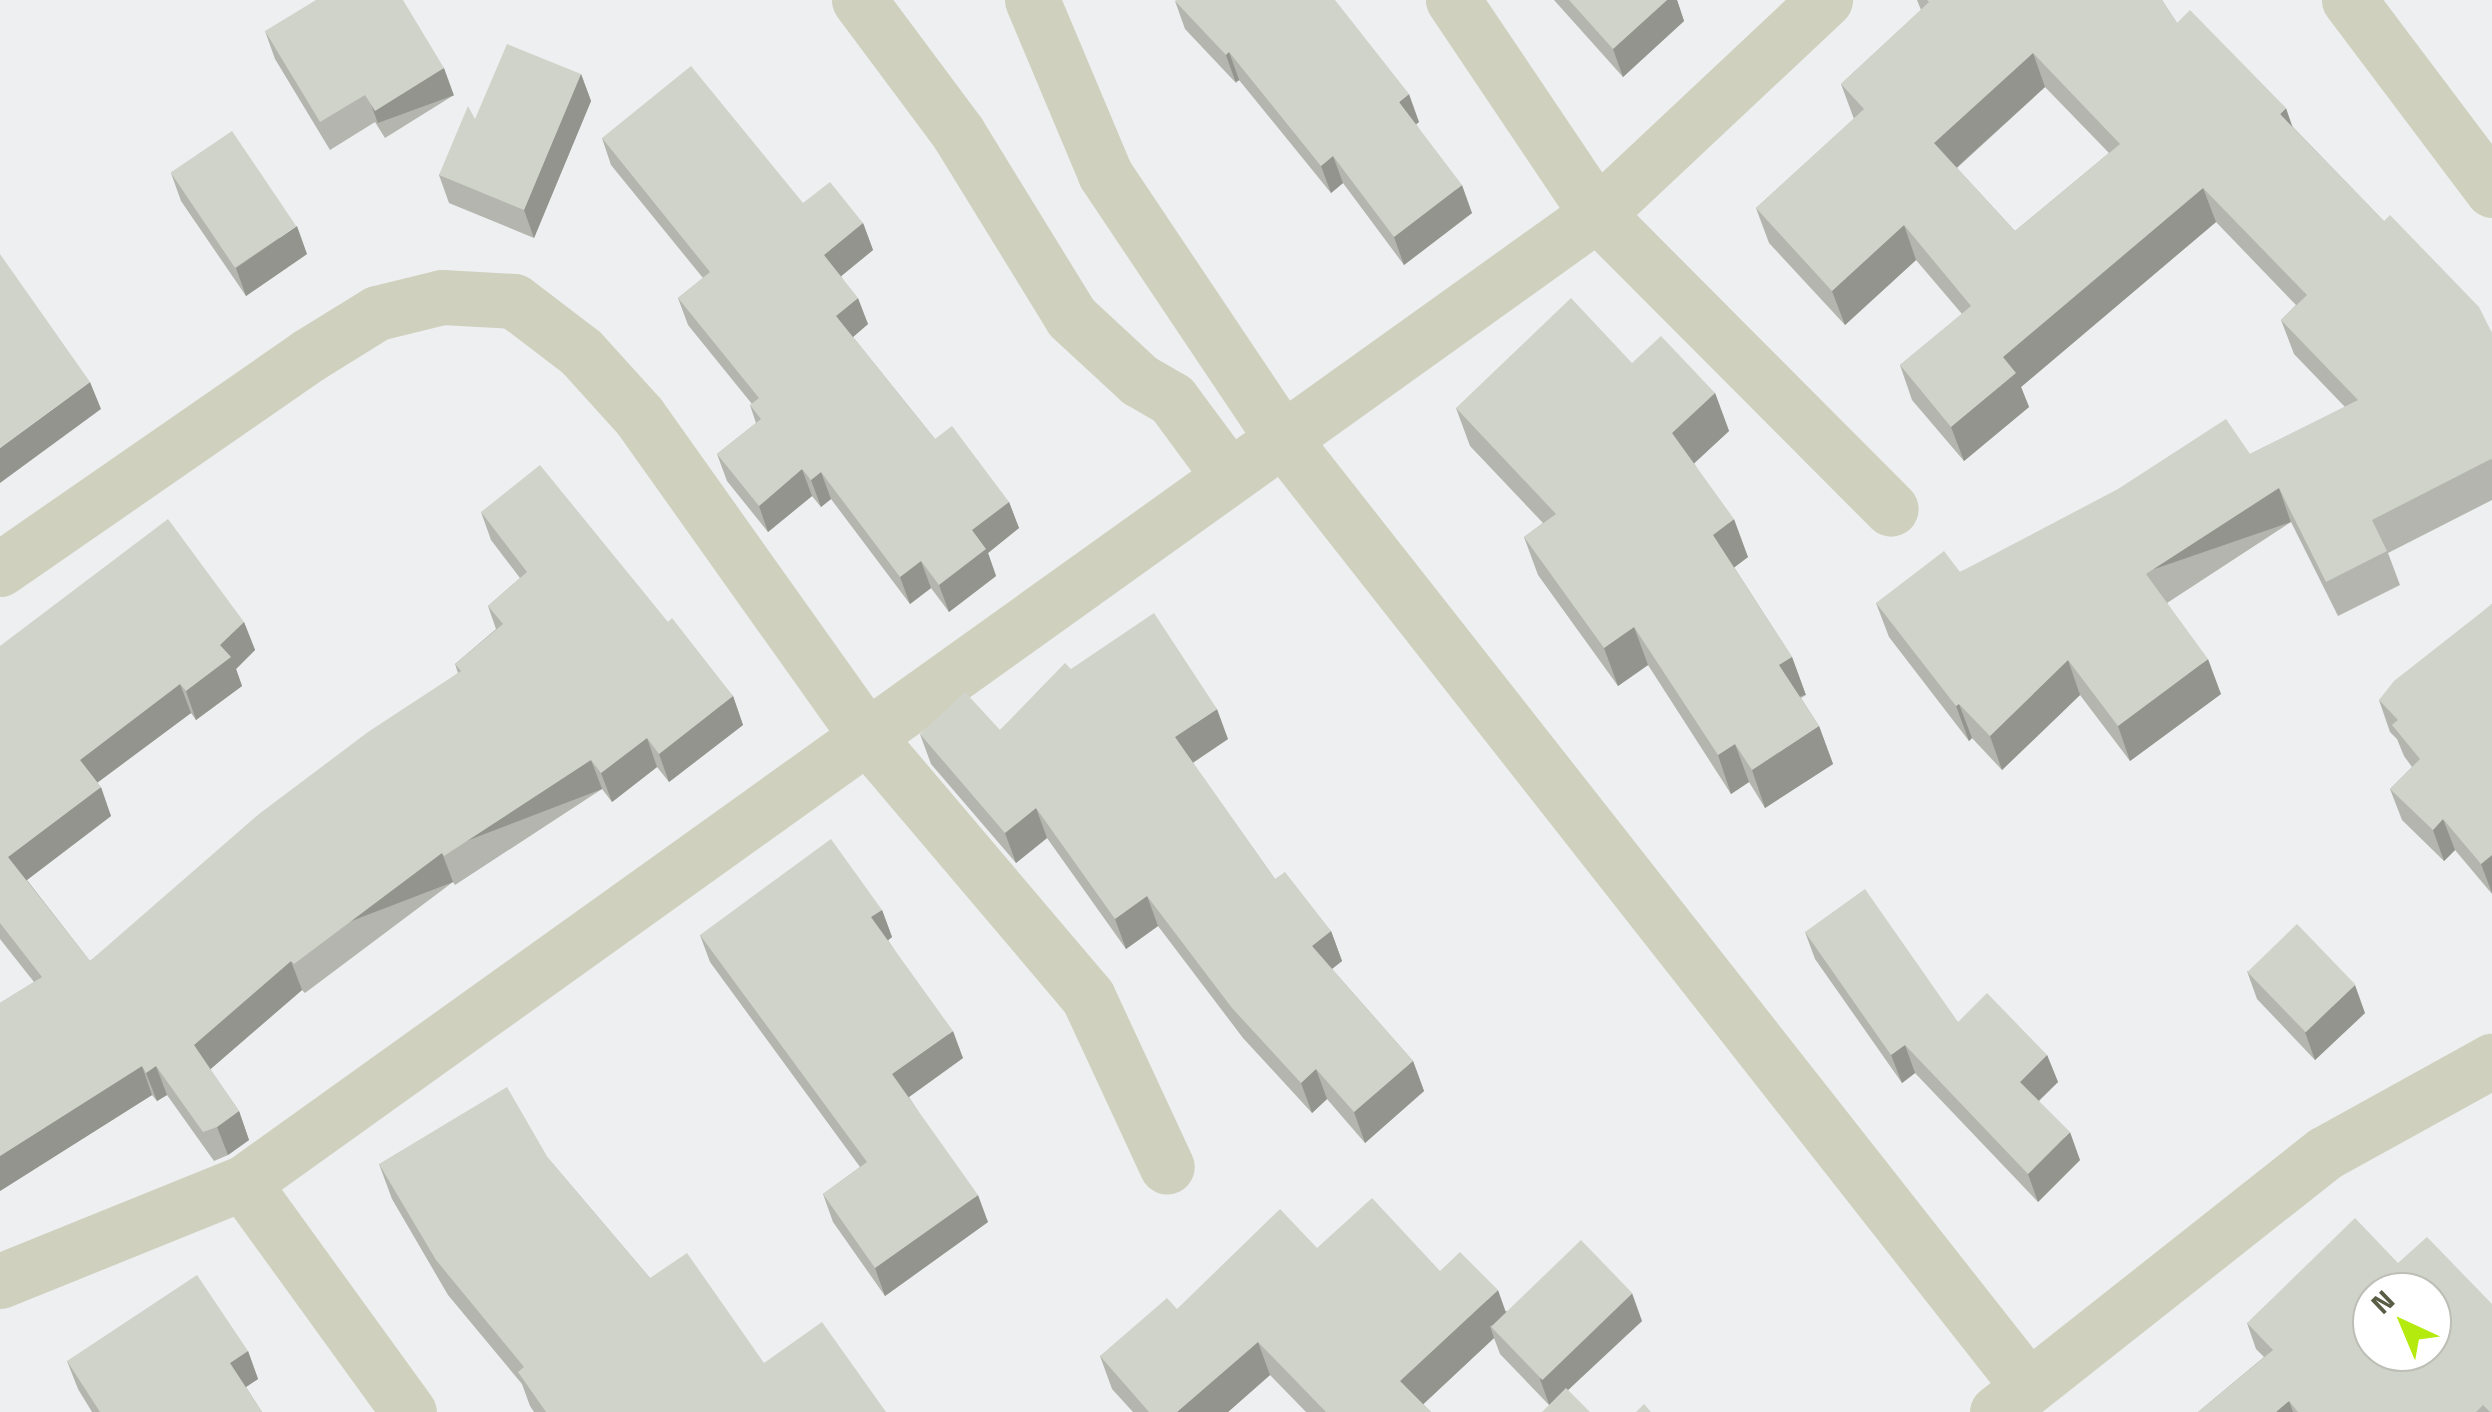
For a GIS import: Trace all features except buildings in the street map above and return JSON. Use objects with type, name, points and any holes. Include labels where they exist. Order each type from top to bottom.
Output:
[{"type":"street","points":[[858,0],[958,133],[1071,317],[1139,380],[1172,400],[1229,476]]},
{"type":"street","points":[[1032,0],[1105,174],[1282,438],[2012,1399],[2325,1154],[2492,1061]]},
{"type":"street","points":[[1453,0],[1598,214],[1891,509]]},
{"type":"street","points":[[0,1281],[244,1183],[865,734],[1598,214],[1825,0]]},
{"type":"street","points":[[2350,0],[2492,190]]},
{"type":"street","points":[[0,569],[309,354],[378,313],[442,297],[514,300],[581,352],[639,416],[865,734],[1088,997],[1167,1166]]},
{"type":"street","points":[[244,1183],[409,1412]]}]
